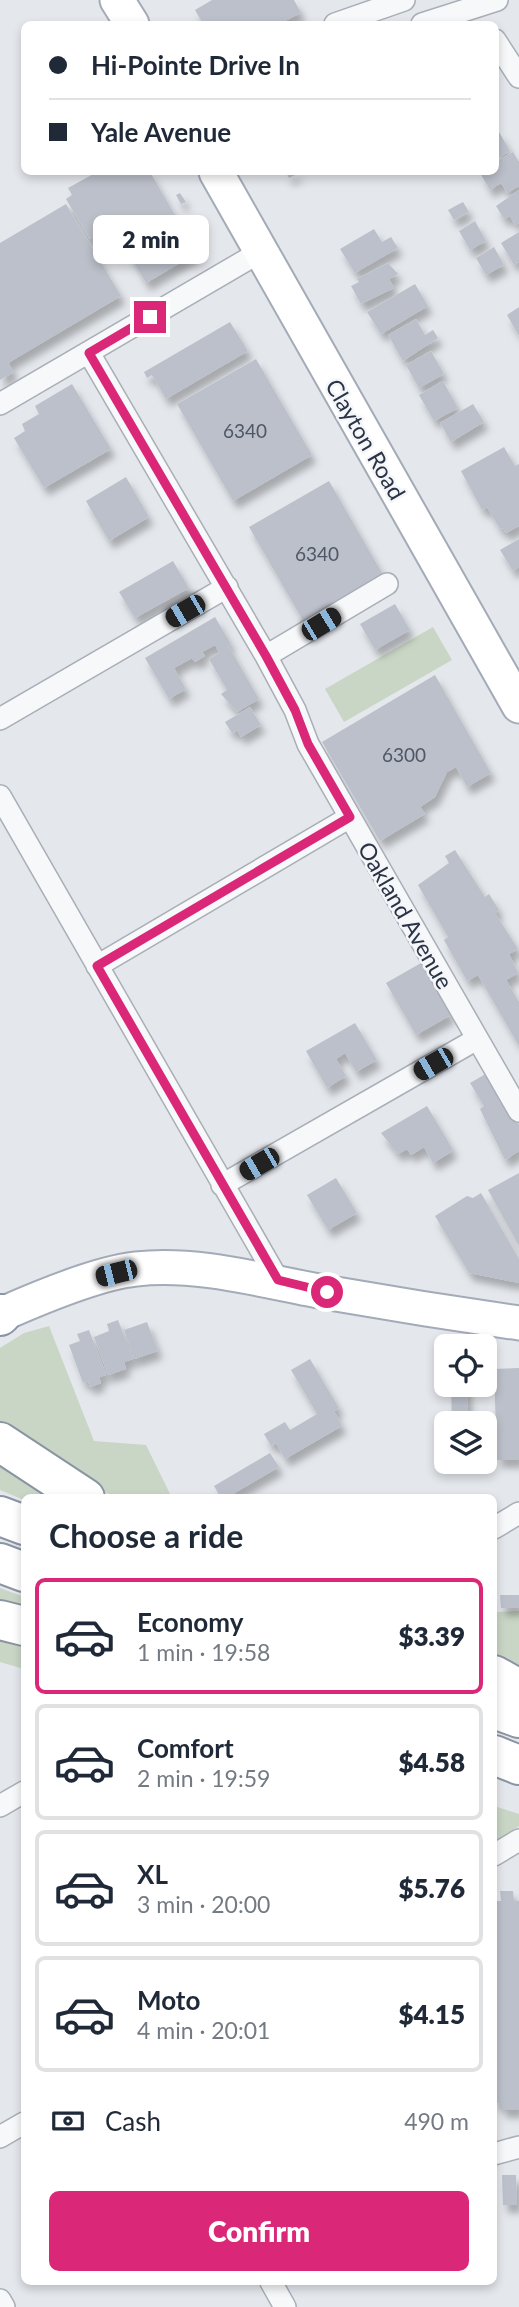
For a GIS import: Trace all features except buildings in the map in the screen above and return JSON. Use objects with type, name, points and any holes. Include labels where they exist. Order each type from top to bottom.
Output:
[{"type":"highway","points":[[0,1442],[79,1494]]},
{"type":"highway","points":[[0,1516],[21,1524]]},
{"type":"highway","points":[[0,1563],[21,1571]]},
{"type":"highway","points":[[0,1620],[21,1625]]},
{"type":"highway","points":[[497,1677],[519,1689]]},
{"type":"highway","points":[[497,1710],[519,1718]]},
{"type":"highway","points":[[497,1756],[519,1765]]},
{"type":"main road","points":[[117,0],[130,21]]},
{"type":"main road","name":"Clayton Road","points":[[218,175],[519,706]]},
{"type":"main road","points":[[1,1315],[99,1278],[132,1269],[190,1269],[278,1280],[327,1292],[519,1323]]},
{"type":"street","points":[[344,21],[404,0]]},
{"type":"street","points":[[435,21],[477,11],[497,0]]},
{"type":"street","points":[[499,46],[519,77]]},
{"type":"street","points":[[0,404],[260,252]]},
{"type":"street","name":"Oakland Avenue","points":[[89,353],[227,587],[295,710],[308,744],[519,1111]]},
{"type":"street","points":[[266,656],[387,584]]},
{"type":"street","points":[[0,719],[227,587]]},
{"type":"street","points":[[0,796],[278,1280]]},
{"type":"street","points":[[97,966],[350,817]]},
{"type":"street","points":[[222,1185],[477,1040]]},
{"type":"street","points":[[497,1526],[519,1513]]},
{"type":"street","points":[[0,1806],[21,1794]]},
{"type":"street","points":[[497,1853],[519,1840]]},
{"type":"street","points":[[0,2137],[21,2125]]},
{"type":"street","points":[[497,2153],[519,2147]]},
{"type":"street","points":[[273,2285],[285,2307]]},
{"type":"street","points":[[0,2300],[4,2307]]},
{"type":"green space","points":[[433,627],[452,660],[344,722],[325,689]]},
{"type":"green space","points":[[49,1326],[94,1441],[146,1445],[170,1494],[109,1494],[82,1480],[0,1424],[0,1348],[24,1333]]},
{"type":"green space","points":[[0,1455],[60,1494],[21,1494],[21,1499],[0,1490]]},
{"type":"green space","points":[[0,1588],[21,1596],[21,1614],[0,1610]]},
{"type":"green space","points":[[519,1611],[519,1672],[497,1661],[497,1612]]},
{"type":"green space","points":[[0,1634],[21,1639],[21,1668],[0,1662]]},
{"type":"green space","points":[[497,1807],[519,1814],[519,1826],[497,1840]]},
{"type":"route","points":[[150,317],[89,353],[266,656],[295,710],[308,744],[350,817],[97,966],[278,1280],[327,1292]]}]
